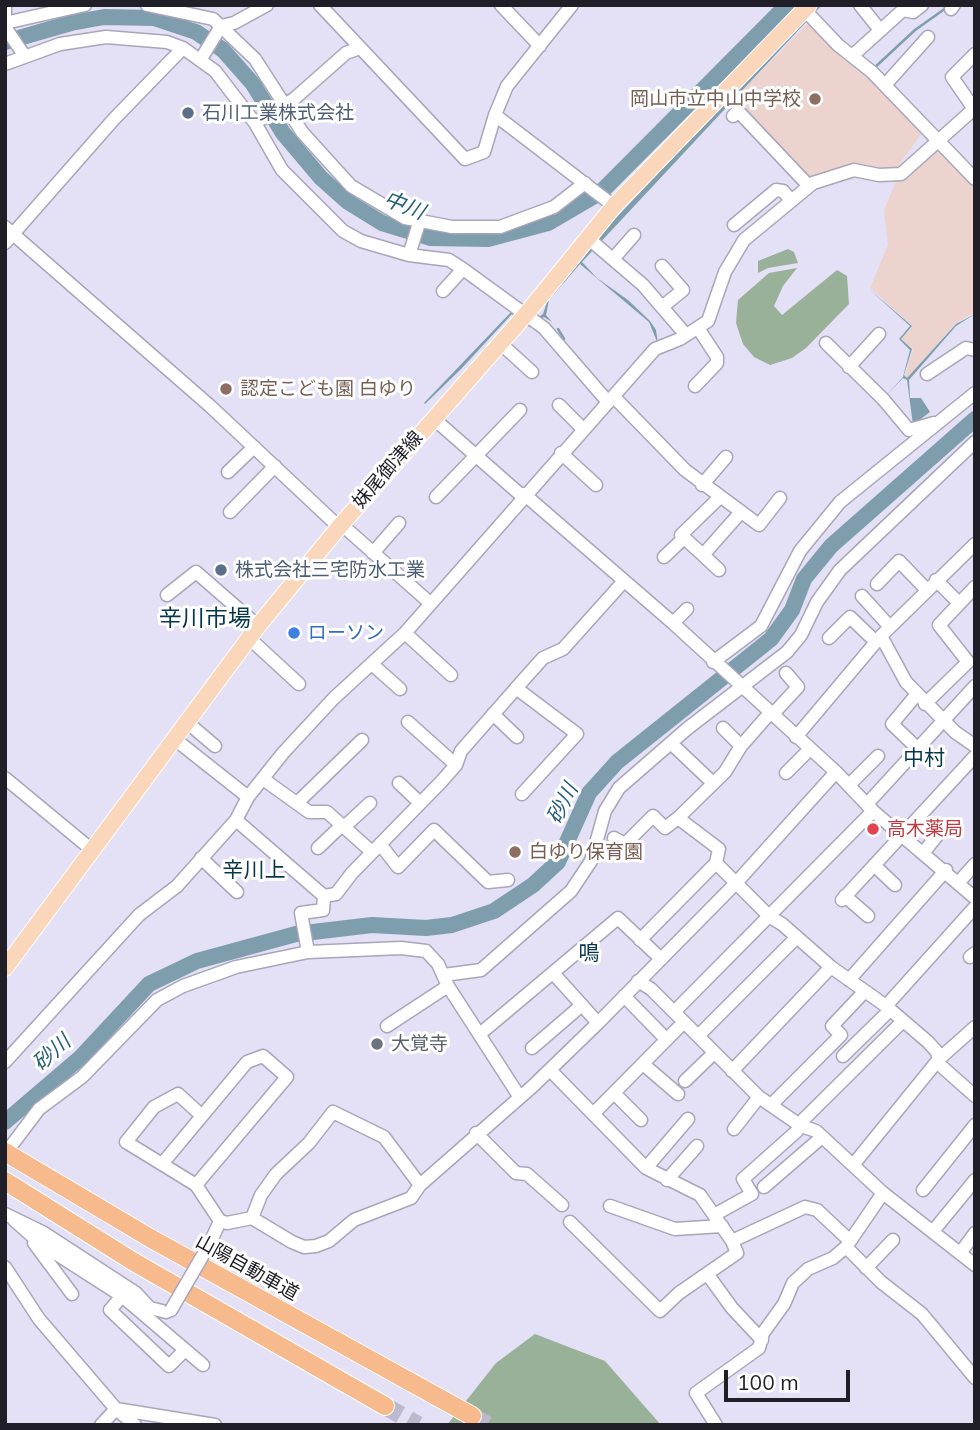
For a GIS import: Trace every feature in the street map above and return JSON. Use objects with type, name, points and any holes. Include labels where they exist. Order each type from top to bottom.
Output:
[{"type":"highway","name":"山陽自動車道","points":[[8,1155],[150,1238],[472,1416]]},
{"type":"highway","points":[[5,1181],[134,1262],[385,1406]]},
{"type":"main road","name":"妹尾御津線","points":[[5,968],[254,632],[340,526],[527,313],[612,205],[804,7]]},
{"type":"street","points":[[5,5],[5,16]]},
{"type":"street","points":[[22,53],[6,26],[85,5]]},
{"type":"street","points":[[147,5],[213,19],[255,59],[302,132],[351,186],[405,218],[452,227],[500,227],[554,207],[585,183]]},
{"type":"street","points":[[201,60],[221,26],[234,23],[267,5]]},
{"type":"street","points":[[320,5],[465,159],[484,152],[495,115],[508,86],[572,5]]},
{"type":"street","points":[[501,5],[540,46]]},
{"type":"street","points":[[860,5],[880,30]]},
{"type":"street","points":[[852,56],[903,10],[913,12],[922,5]]},
{"type":"street","points":[[804,7],[885,85],[975,179]]},
{"type":"street","points":[[5,64],[22,53],[106,37],[167,42],[183,48],[215,71],[256,123],[282,170],[343,231],[360,241],[409,255],[449,260],[527,313],[564,347],[611,399],[702,485],[759,525],[780,498]]},
{"type":"street","points":[[885,85],[928,37]]},
{"type":"street","points":[[183,48],[8,235],[430,603]]},
{"type":"street","points":[[256,123],[294,99],[346,52],[360,48]]},
{"type":"street","points":[[5,1062],[139,915],[177,886],[236,820],[248,796],[283,753],[334,698],[405,633],[523,495],[654,349],[686,335],[708,321],[734,254],[744,240],[808,185],[854,170],[879,175],[901,174],[933,134],[974,108],[953,77],[975,54]]},
{"type":"street","points":[[733,116],[738,111],[808,185]]},
{"type":"street","points":[[495,115],[612,205]]},
{"type":"street","points":[[734,225],[776,190],[783,191],[790,199]]},
{"type":"street","points":[[409,255],[420,220]]},
{"type":"street","points":[[613,259],[634,235]]},
{"type":"street","points":[[588,238],[643,285],[686,335]]},
{"type":"street","points":[[662,266],[683,290],[662,307]]},
{"type":"street","points":[[443,291],[463,269]]},
{"type":"street","points":[[695,386],[717,363],[717,357],[698,328]]},
{"type":"street","points":[[849,367],[880,334]]},
{"type":"street","points":[[500,343],[532,372]]},
{"type":"street","points":[[826,343],[883,399],[909,430],[943,420]]},
{"type":"street","points":[[927,374],[966,348],[974,348]]},
{"type":"street","points":[[714,664],[761,626],[800,551],[840,502],[975,393]]},
{"type":"street","points":[[559,405],[583,429]]},
{"type":"street","points":[[436,498],[474,455],[520,410]]},
{"type":"street","points":[[433,418],[673,623],[714,664],[836,772],[870,807],[946,870],[975,898]]},
{"type":"street","points":[[387,1026],[446,980],[481,970],[571,891],[592,861],[612,795],[678,736],[795,643],[817,602],[840,570],[975,442]]},
{"type":"street","points":[[228,472],[254,447]]},
{"type":"street","points":[[561,453],[596,485]]},
{"type":"street","points":[[702,485],[726,457]]},
{"type":"street","points":[[230,512],[275,466]]},
{"type":"street","points":[[719,570],[681,535],[720,497]]},
{"type":"street","points":[[704,555],[741,512]]},
{"type":"street","points":[[373,553],[398,523]]},
{"type":"street","points":[[664,557],[684,538]]},
{"type":"street","points":[[796,737],[882,635],[931,584],[975,544]]},
{"type":"street","points":[[877,584],[899,561],[959,603]]},
{"type":"street","points":[[167,596],[195,572],[254,632],[299,684]]},
{"type":"street","points":[[324,896],[336,894],[456,765],[460,751],[543,658],[563,649],[624,581]]},
{"type":"street","points":[[918,749],[892,724],[921,699],[972,666],[939,625],[975,587]]},
{"type":"street","points":[[862,596],[906,682],[943,720],[975,746]]},
{"type":"street","points":[[673,623],[687,609]]},
{"type":"street","points":[[829,638],[850,617],[882,635]]},
{"type":"street","points":[[405,633],[451,675]]},
{"type":"street","points":[[373,665],[400,689]]},
{"type":"street","points":[[614,838],[625,845],[653,816],[665,828],[678,818],[725,772],[741,746],[798,687],[786,673]]},
{"type":"street","points":[[516,688],[577,734],[522,794]]},
{"type":"street","points":[[671,1009],[770,917],[974,688]]},
{"type":"street","points":[[494,714],[517,737]]},
{"type":"street","points":[[408,722],[456,765]]},
{"type":"street","points":[[188,723],[215,746]]},
{"type":"street","points":[[723,728],[741,746]]},
{"type":"street","points":[[176,740],[248,796]]},
{"type":"street","points":[[298,802],[362,740]]},
{"type":"street","points":[[676,748],[713,783]]},
{"type":"street","points":[[786,773],[810,749]]},
{"type":"street","points":[[849,785],[878,756]]},
{"type":"street","points":[[869,916],[844,898],[975,756]]},
{"type":"street","points":[[201,1115],[178,1094],[154,1107],[126,1142],[196,1185],[220,1221],[227,1223],[253,1218],[292,1242],[304,1247],[316,1246],[329,1241],[354,1220],[411,1198],[420,1185],[550,1070],[598,1023],[736,883],[836,772]]},
{"type":"street","points":[[5,778],[92,850]]},
{"type":"street","points":[[263,779],[309,812],[327,812],[342,827],[376,848],[398,867],[434,830],[488,882],[508,880]]},
{"type":"street","points":[[399,783],[420,803]]},
{"type":"street","points":[[318,848],[370,803]]},
{"type":"street","points":[[640,940],[716,863],[719,849],[678,818]]},
{"type":"street","points":[[236,820],[324,896]]},
{"type":"street","points":[[924,852],[943,828]]},
{"type":"street","points":[[201,858],[237,892]]},
{"type":"street","points":[[716,863],[770,917],[903,1021],[937,1052],[940,1065],[975,1096]]},
{"type":"street","points":[[958,882],[975,864]]},
{"type":"street","points":[[874,865],[895,885]]},
{"type":"street","points":[[849,980],[946,870]]},
{"type":"street","points":[[308,952],[300,913],[323,910],[324,896]]},
{"type":"street","points":[[843,1056],[975,907]]},
{"type":"street","points":[[481,1033],[618,918],[660,958]]},
{"type":"street","points":[[698,1036],[797,937]]},
{"type":"street","points":[[8,1155],[39,1110],[82,1077],[157,1000],[183,986],[236,968],[308,952],[417,948],[433,956],[519,1096]]},
{"type":"street","points":[[671,1009],[712,963]]},
{"type":"street","points":[[732,1071],[831,967]]},
{"type":"street","points":[[553,973],[598,1023]]},
{"type":"street","points":[[638,982],[671,1009],[759,1097],[822,1137],[883,1193],[934,1230],[975,1265]]},
{"type":"street","points":[[771,1105],[841,1035],[832,1026],[864,991]]},
{"type":"street","points":[[624,996],[666,1039]]},
{"type":"street","points":[[533,1048],[582,1005]]},
{"type":"street","points":[[714,1215],[752,1194],[743,1179],[801,1126],[803,1120],[903,1021]]},
{"type":"street","points":[[593,1114],[684,1022]]},
{"type":"street","points":[[853,1165],[939,1059],[975,1027]]},
{"type":"street","points":[[685,1081],[714,1054]]},
{"type":"street","points":[[162,1164],[247,1062],[263,1056],[287,1077],[196,1185]]},
{"type":"street","points":[[643,1064],[678,1094]]},
{"type":"street","points":[[550,1070],[646,1168],[700,1195],[732,1241],[737,1253],[679,1293],[660,1311],[570,1222]]},
{"type":"street","points":[[614,1093],[641,1120]]},
{"type":"street","points":[[733,1129],[759,1097]]},
{"type":"street","points":[[253,1218],[261,1195],[276,1174],[309,1143],[333,1112],[384,1137],[420,1185]]},
{"type":"street","points":[[646,1168],[688,1119]]},
{"type":"street","points":[[923,1190],[975,1125]]},
{"type":"street","points":[[476,1133],[516,1173],[527,1174],[562,1205]]},
{"type":"street","points":[[764,1187],[822,1137]]},
{"type":"street","points":[[667,1180],[697,1146]]},
{"type":"street","points":[[934,1230],[975,1180]]},
{"type":"street","points":[[716,1425],[696,1393],[759,1348],[793,1283],[808,1269],[833,1258],[848,1244],[883,1193]]},
{"type":"street","points":[[610,1206],[675,1230],[722,1226]]},
{"type":"street","points":[[732,1241],[805,1207],[817,1210],[866,1268],[922,1314],[975,1378]]},
{"type":"street","points":[[10,1217],[44,1233],[136,1293],[150,1308],[166,1312],[171,1310],[220,1221]]},
{"type":"street","points":[[10,1217],[29,1234],[122,1296],[203,1366]]},
{"type":"street","points":[[961,1252],[975,1233]]},
{"type":"street","points":[[29,1234],[72,1294]]},
{"type":"street","points":[[866,1268],[893,1240]]},
{"type":"street","points":[[5,1267],[39,1319],[116,1409],[135,1425]]},
{"type":"street","points":[[708,1275],[732,1308],[762,1340]]},
{"type":"street","points":[[122,1296],[110,1310],[169,1366],[184,1351]]},
{"type":"street","points":[[101,1425],[116,1409]]},
{"type":"street","points":[[116,1409],[215,1425]]},
{"type":"shaded area","name":"岡山市立中山中学校","points":[[810,21],[924,130],[894,172],[810,181],[732,101]]},
{"type":"shaded area","points":[[939,145],[975,187],[975,312],[955,324],[907,378],[905,375],[913,349],[901,339],[913,326],[870,288],[888,245],[884,210],[896,181]]},
{"type":"green space","points":[[788,249],[794,252],[798,263],[768,268],[758,273],[758,261]]},
{"type":"green space","points":[[797,268],[783,286],[774,306],[782,315],[837,270],[847,276],[849,304],[806,348],[792,358],[770,365],[754,357],[743,344],[736,323],[738,300],[769,273]]},
{"type":"green space","points":[[535,1334],[605,1361],[661,1425],[447,1425],[496,1363]]},
{"type":"water","points":[[818,5],[822,5],[582,262],[597,278],[628,300],[650,321],[656,330],[658,344],[649,322],[580,264],[549,300],[546,315],[552,322],[544,317],[531,327],[526,326],[512,314],[425,404],[512,311],[536,319],[543,314],[550,293],[611,223]]},
{"type":"water","points":[[869,289],[912,326],[901,339],[912,349],[904,375],[907,378],[956,324],[975,314],[956,326],[909,380],[910,398],[921,398],[930,412],[913,425],[907,380],[903,378],[885,397],[903,377],[910,350],[899,339],[910,326]]},
{"type":"waterway","name":"中川","points":[[5,42],[71,23],[104,17],[154,18],[196,32],[223,50],[253,84],[283,133],[321,178],[348,202],[382,223],[431,238],[488,239],[548,223],[601,192],[787,5]]},
{"type":"waterway","points":[[873,69],[915,30],[946,8]]},
{"type":"waterway","points":[[558,329],[564,339]]},
{"type":"waterway","name":"砂川","points":[[5,1122],[81,1057],[149,984],[197,961],[296,934],[372,925],[426,928],[452,925],[494,911],[533,885],[558,862],[589,793],[617,762],[771,639],[792,610],[804,579],[831,546],[975,419]]},
{"type":"tunnel","points":[[385,1406],[418,1425]]},
{"type":"tunnel","points":[[472,1416],[487,1425]]},
{"type":"place","name":"岡山市立中山中学校","points":[[815,99]]},
{"type":"place","name":"石川工業株式会社","points":[[188,113]]},
{"type":"place","name":"認定こども園 白ゆり","points":[[226,389]]},
{"type":"place","name":"株式会社三宅防水工業","points":[[221,570]]},
{"type":"place","name":"ローソン","points":[[294,633]]},
{"type":"place","name":"高木薬局","points":[[873,829]]},
{"type":"place","name":"白ゆり保育園","points":[[515,852]]},
{"type":"place","name":"大覚寺","points":[[377,1044]]},
{"type":"district","name":"辛川市場","points":[[205,619]]},
{"type":"district","name":"中村","points":[[924,759]]},
{"type":"district","name":"辛川上","points":[[254,871]]},
{"type":"district","name":"鳴","points":[[589,954]]}]
